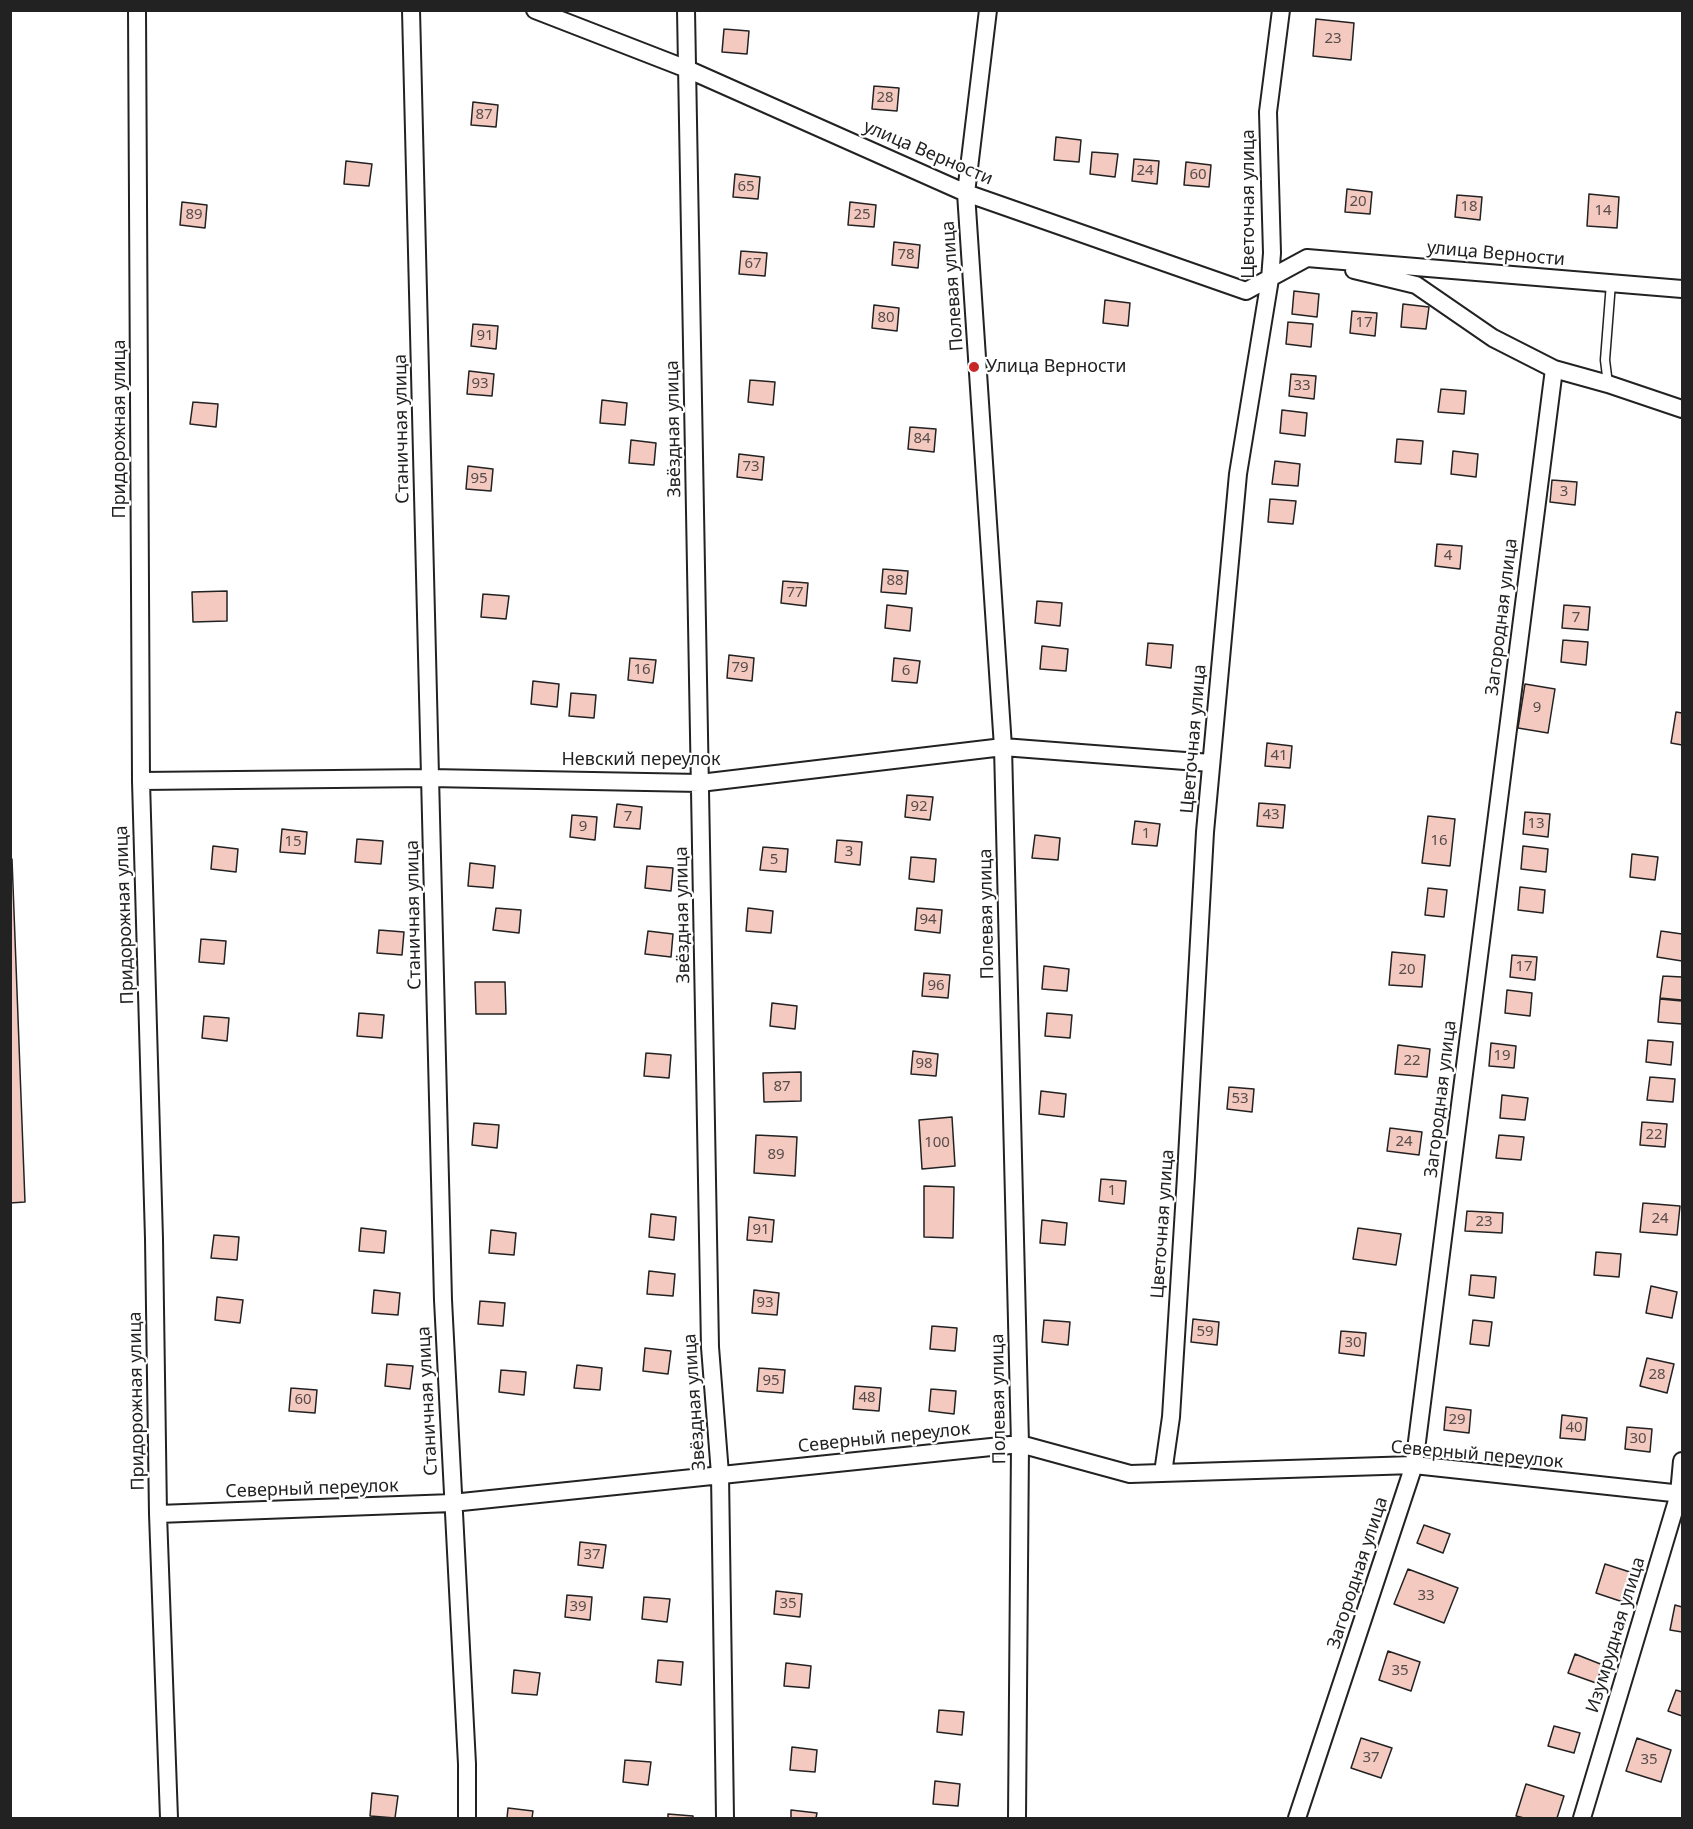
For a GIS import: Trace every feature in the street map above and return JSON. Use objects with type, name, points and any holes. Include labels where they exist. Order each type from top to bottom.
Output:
[{"type":"street","name":"Придорожная улица","points":[[137,10],[141,781],[154,1239],[158,1514],[168,1818]]},
{"type":"street","name":"Станичная улица","points":[[411,10],[443,1300],[467,1764],[467,1818]]},
{"type":"street","name":"улица Верности","points":[[535,10],[687,69],[966,193],[1246,291],[1307,258],[1683,289]]},
{"type":"street","name":"Звёздная улица","points":[[686,10],[710,1347],[720,1474],[725,1818]]},
{"type":"street","name":"Полевая улица","points":[[988,10],[966,193],[1003,747],[1020,1444],[1017,1818]]},
{"type":"street","name":"Цветочная улица","points":[[1163,1473],[1171,1417],[1204,843],[1211,763],[1238,474],[1270,279],[1272,253],[1268,112],[1281,10]]},
{"type":"street","points":[[1307,258],[1416,285],[1493,338],[1554,369],[1683,409]]},
{"type":"street","name":"Загородная улица","points":[[1297,1818],[1414,1465],[1554,369]]},
{"type":"street","name":"Невский переулок","points":[[141,781],[430,778],[700,783],[1003,747],[1211,763]]},
{"type":"street","name":"Северный переулок","points":[[158,1514],[452,1503],[1020,1444],[1130,1474],[1414,1465],[1681,1494]]},
{"type":"street","name":"Изумрудная улица","points":[[1582,1818],[1681,1494],[1683,1461]]},
{"type":"lane","points":[[1608,384],[1605,360],[1611,283]]},
{"type":"building","points":[[1316,19],[1354,23],[1351,60],[1313,56]]},
{"type":"building","points":[[724,29],[749,31],[747,54],[722,52]]},
{"type":"building","points":[[874,86],[899,88],[897,111],[872,109]]},
{"type":"building","points":[[473,102],[498,105],[496,127],[471,125]]},
{"type":"building","points":[[1056,137],[1081,140],[1079,162],[1054,160]]},
{"type":"building","points":[[1092,152],[1118,154],[1115,177],[1090,174]]},
{"type":"building","points":[[1134,159],[1159,161],[1157,184],[1132,181]]},
{"type":"building","points":[[346,161],[372,164],[369,186],[344,184]]},
{"type":"building","points":[[1186,162],[1211,165],[1209,187],[1184,185]]},
{"type":"building","points":[[735,174],[760,177],[758,199],[733,197]]},
{"type":"building","points":[[1347,189],[1372,192],[1370,214],[1345,212]]},
{"type":"building","points":[[1589,194],[1619,197],[1617,228],[1587,226]]},
{"type":"building","points":[[1457,195],[1482,197],[1480,220],[1455,217]]},
{"type":"building","points":[[182,202],[207,205],[205,228],[180,225]]},
{"type":"building","points":[[850,202],[876,205],[874,227],[848,225]]},
{"type":"building","points":[[894,242],[920,245],[918,268],[892,265]]},
{"type":"building","points":[[741,251],[767,253],[765,276],[739,274]]},
{"type":"building","points":[[1294,291],[1319,294],[1317,317],[1292,314]]},
{"type":"building","points":[[1105,300],[1130,303],[1128,326],[1103,323]]},
{"type":"building","points":[[1403,304],[1429,307],[1426,329],[1401,327]]},
{"type":"building","points":[[874,305],[899,308],[897,331],[872,328]]},
{"type":"building","points":[[1352,311],[1377,313],[1375,336],[1350,333]]},
{"type":"building","points":[[1288,322],[1313,324],[1311,347],[1286,344]]},
{"type":"building","points":[[473,324],[498,326],[496,349],[471,346]]},
{"type":"building","points":[[469,371],[494,374],[492,396],[467,394]]},
{"type":"building","points":[[1291,374],[1316,376],[1314,399],[1289,396]]},
{"type":"building","points":[[750,380],[775,382],[773,405],[748,402]]},
{"type":"building","points":[[1441,389],[1466,391],[1464,414],[1438,412]]},
{"type":"building","points":[[602,400],[627,403],[625,425],[600,423]]},
{"type":"building","points":[[193,402],[218,404],[216,427],[190,424]]},
{"type":"building","points":[[1282,410],[1307,413],[1305,436],[1280,433]]},
{"type":"building","points":[[910,427],[936,429],[934,452],[908,449]]},
{"type":"building","points":[[1397,439],[1423,441],[1421,464],[1395,462]]},
{"type":"building","points":[[631,440],[656,443],[654,465],[629,463]]},
{"type":"building","points":[[1453,451],[1478,454],[1476,477],[1451,474]]},
{"type":"building","points":[[739,454],[764,457],[762,480],[737,477]]},
{"type":"building","points":[[1275,461],[1300,464],[1298,486],[1272,484]]},
{"type":"building","points":[[468,466],[493,469],[491,491],[466,489]]},
{"type":"building","points":[[1552,480],[1577,482],[1575,505],[1550,502]]},
{"type":"building","points":[[1270,499],[1296,501],[1293,524],[1268,522]]},
{"type":"building","points":[[1437,544],[1462,546],[1460,569],[1435,566]]},
{"type":"building","points":[[883,569],[908,571],[906,594],[881,592]]},
{"type":"building","points":[[783,581],[808,583],[806,606],[781,603]]},
{"type":"building","points":[[227,591],[227,621],[193,622],[192,592]]},
{"type":"building","points":[[483,594],[509,596],[506,619],[481,617]]},
{"type":"building","points":[[1037,601],[1062,603],[1060,626],[1035,623]]},
{"type":"building","points":[[887,605],[912,608],[910,631],[885,628]]},
{"type":"building","points":[[1564,605],[1590,607],[1588,630],[1562,628]]},
{"type":"building","points":[[1563,640],[1588,642],[1586,665],[1561,662]]},
{"type":"building","points":[[1148,643],[1173,645],[1171,668],[1146,665]]},
{"type":"building","points":[[1042,646],[1068,649],[1066,671],[1040,669]]},
{"type":"building","points":[[729,655],[754,658],[752,681],[727,678]]},
{"type":"building","points":[[630,658],[656,660],[653,683],[628,680]]},
{"type":"building","points":[[894,658],[920,661],[917,683],[892,681]]},
{"type":"building","points":[[533,681],[559,684],[557,707],[531,704]]},
{"type":"building","points":[[1525,684],[1555,689],[1548,733],[1518,728]]},
{"type":"building","points":[[571,693],[596,695],[594,718],[569,716]]},
{"type":"building","points":[[1676,712],[1682,713],[1682,745],[1671,743]]},
{"type":"building","points":[[1267,743],[1292,746],[1290,768],[1265,766]]},
{"type":"building","points":[[907,795],[933,797],[930,820],[905,817]]},
{"type":"building","points":[[1259,803],[1285,805],[1283,828],[1257,826]]},
{"type":"building","points":[[617,804],[642,807],[640,829],[614,827]]},
{"type":"building","points":[[1525,812],[1550,814],[1548,837],[1523,834]]},
{"type":"building","points":[[572,815],[597,817],[595,840],[570,837]]},
{"type":"building","points":[[1428,816],[1455,819],[1450,866],[1422,863]]},
{"type":"building","points":[[1135,821],[1160,824],[1157,846],[1132,844]]},
{"type":"building","points":[[282,829],[307,832],[305,854],[280,852]]},
{"type":"building","points":[[1035,835],[1060,838],[1058,860],[1032,858]]},
{"type":"building","points":[[357,839],[383,841],[381,864],[355,862]]},
{"type":"building","points":[[837,840],[862,842],[860,865],[835,862]]},
{"type":"building","points":[[213,846],[238,849],[236,872],[211,869]]},
{"type":"building","points":[[1523,846],[1548,849],[1546,872],[1521,869]]},
{"type":"building","points":[[763,847],[788,849],[786,872],[760,870]]},
{"type":"building","points":[[1632,854],[1658,857],[1655,880],[1630,877]]},
{"type":"building","points":[[911,857],[936,859],[934,882],[909,879]]},
{"type":"building","points":[[10,859],[12,859],[25,1202],[10,1203]]},
{"type":"building","points":[[470,863],[495,866],[493,888],[468,886]]},
{"type":"building","points":[[647,866],[673,868],[671,891],[645,888]]},
{"type":"building","points":[[1520,887],[1545,890],[1543,913],[1518,910]]},
{"type":"building","points":[[1428,888],[1447,890],[1444,917],[1425,915]]},
{"type":"building","points":[[496,908],[521,910],[519,933],[493,930]]},
{"type":"building","points":[[748,908],[773,911],[771,933],[746,931]]},
{"type":"building","points":[[917,908],[942,910],[940,933],[915,930]]},
{"type":"building","points":[[379,930],[404,932],[402,955],[377,953]]},
{"type":"building","points":[[648,931],[673,934],[671,957],[645,954]]},
{"type":"building","points":[[1661,931],[1682,934],[1682,961],[1657,957]]},
{"type":"building","points":[[201,939],[226,941],[224,964],[199,962]]},
{"type":"building","points":[[1392,952],[1425,955],[1422,987],[1389,985]]},
{"type":"building","points":[[1512,955],[1537,957],[1535,980],[1510,977]]},
{"type":"building","points":[[1044,966],[1069,969],[1067,991],[1042,989]]},
{"type":"building","points":[[924,973],[950,975],[948,998],[922,996]]},
{"type":"building","points":[[1663,976],[1682,977],[1682,1000],[1660,998]]},
{"type":"building","points":[[475,982],[505,982],[506,1014],[476,1014]]},
{"type":"building","points":[[1507,990],[1532,993],[1530,1016],[1505,1013]]},
{"type":"building","points":[[1660,999],[1682,1001],[1682,1024],[1658,1022]]},
{"type":"building","points":[[772,1003],[797,1006],[795,1029],[770,1026]]},
{"type":"building","points":[[359,1013],[384,1015],[382,1038],[357,1036]]},
{"type":"building","points":[[1047,1013],[1072,1015],[1070,1038],[1045,1036]]},
{"type":"building","points":[[204,1016],[229,1018],[227,1041],[202,1038]]},
{"type":"building","points":[[1648,1040],[1673,1042],[1671,1065],[1646,1062]]},
{"type":"building","points":[[1491,1043],[1516,1046],[1514,1068],[1489,1066]]},
{"type":"building","points":[[1398,1045],[1430,1049],[1427,1077],[1395,1074]]},
{"type":"building","points":[[913,1051],[938,1054],[936,1076],[911,1074]]},
{"type":"building","points":[[646,1053],[671,1055],[669,1078],[644,1076]]},
{"type":"building","points":[[801,1072],[801,1101],[764,1102],[763,1073]]},
{"type":"building","points":[[1650,1077],[1675,1079],[1673,1102],[1647,1100]]},
{"type":"building","points":[[1229,1087],[1254,1089],[1252,1112],[1227,1109]]},
{"type":"building","points":[[1041,1091],[1066,1094],[1064,1117],[1039,1114]]},
{"type":"building","points":[[1502,1095],[1528,1098],[1525,1120],[1500,1118]]},
{"type":"building","points":[[952,1117],[955,1166],[922,1169],[919,1120]]},
{"type":"building","points":[[1642,1122],[1667,1124],[1665,1147],[1640,1145]]},
{"type":"building","points":[[474,1123],[499,1125],[497,1148],[472,1145]]},
{"type":"building","points":[[1390,1128],[1422,1132],[1419,1155],[1387,1151]]},
{"type":"building","points":[[756,1135],[797,1137],[795,1176],[754,1173]]},
{"type":"building","points":[[1499,1135],[1524,1137],[1521,1160],[1496,1158]]},
{"type":"building","points":[[1101,1179],[1126,1181],[1124,1204],[1099,1201]]},
{"type":"building","points":[[924,1186],[954,1187],[953,1238],[924,1237]]},
{"type":"building","points":[[1643,1203],[1680,1206],[1677,1235],[1640,1232]]},
{"type":"building","points":[[1467,1211],[1503,1213],[1502,1233],[1465,1231]]},
{"type":"building","points":[[651,1214],[676,1217],[674,1240],[649,1237]]},
{"type":"building","points":[[749,1217],[774,1220],[772,1242],[747,1240]]},
{"type":"building","points":[[1042,1220],[1067,1223],[1065,1245],[1040,1243]]},
{"type":"building","points":[[361,1228],[386,1231],[384,1253],[359,1251]]},
{"type":"building","points":[[1358,1228],[1401,1234],[1396,1265],[1353,1259]]},
{"type":"building","points":[[491,1230],[516,1233],[514,1255],[489,1253]]},
{"type":"building","points":[[214,1235],[239,1237],[237,1260],[211,1258]]},
{"type":"building","points":[[1596,1252],[1621,1254],[1619,1277],[1594,1275]]},
{"type":"building","points":[[649,1271],[675,1274],[673,1296],[647,1294]]},
{"type":"building","points":[[1471,1275],[1496,1277],[1494,1298],[1469,1295]]},
{"type":"building","points":[[1651,1286],[1677,1292],[1672,1318],[1646,1313]]},
{"type":"building","points":[[374,1290],[400,1293],[398,1315],[372,1313]]},
{"type":"building","points":[[754,1290],[779,1293],[777,1315],[752,1313]]},
{"type":"building","points":[[217,1297],[243,1300],[240,1323],[215,1320]]},
{"type":"building","points":[[480,1301],[505,1303],[503,1326],[478,1324]]},
{"type":"building","points":[[1193,1319],[1219,1322],[1217,1345],[1191,1342]]},
{"type":"building","points":[[1044,1320],[1070,1322],[1068,1345],[1042,1342]]},
{"type":"building","points":[[1473,1320],[1492,1322],[1489,1346],[1470,1344]]},
{"type":"building","points":[[932,1326],[957,1328],[955,1351],[930,1349]]},
{"type":"building","points":[[1341,1331],[1366,1333],[1364,1356],[1339,1353]]},
{"type":"building","points":[[645,1348],[671,1351],[668,1374],[643,1371]]},
{"type":"building","points":[[1647,1358],[1674,1364],[1667,1393],[1640,1386]]},
{"type":"building","points":[[387,1364],[413,1366],[410,1389],[385,1386]]},
{"type":"building","points":[[577,1365],[602,1368],[600,1390],[574,1388]]},
{"type":"building","points":[[759,1368],[785,1370],[783,1393],[757,1391]]},
{"type":"building","points":[[501,1370],[526,1372],[524,1395],[499,1392]]},
{"type":"building","points":[[855,1386],[881,1388],[879,1411],[853,1409]]},
{"type":"building","points":[[291,1388],[317,1390],[315,1413],[289,1411]]},
{"type":"building","points":[[931,1389],[956,1391],[954,1414],[929,1411]]},
{"type":"building","points":[[1446,1407],[1471,1410],[1469,1433],[1444,1430]]},
{"type":"building","points":[[1562,1415],[1587,1418],[1585,1440],[1560,1438]]},
{"type":"building","points":[[1627,1427],[1652,1429],[1650,1452],[1625,1449]]},
{"type":"building","points":[[1424,1525],[1450,1534],[1443,1553],[1417,1543]]},
{"type":"building","points":[[580,1542],[606,1545],[603,1568],[578,1565]]},
{"type":"building","points":[[1605,1564],[1633,1573],[1623,1602],[1596,1593]]},
{"type":"building","points":[[1408,1569],[1458,1588],[1444,1623],[1394,1604]]},
{"type":"building","points":[[776,1591],[802,1594],[800,1617],[774,1614]]},
{"type":"building","points":[[567,1595],[592,1597],[590,1620],[565,1617]]},
{"type":"building","points":[[644,1597],[670,1599],[667,1622],[642,1619]]},
{"type":"building","points":[[1675,1605],[1682,1607],[1682,1632],[1670,1630]]},
{"type":"building","points":[[1388,1651],[1420,1662],[1411,1691],[1379,1680]]},
{"type":"building","points":[[1575,1654],[1603,1665],[1596,1683],[1568,1673]]},
{"type":"building","points":[[658,1660],[683,1662],[681,1685],[656,1682]]},
{"type":"building","points":[[786,1663],[811,1666],[809,1688],[784,1686]]},
{"type":"building","points":[[514,1670],[540,1673],[537,1695],[512,1693]]},
{"type":"building","points":[[1676,1690],[1682,1692],[1682,1716],[1668,1711]]},
{"type":"building","points":[[939,1710],[964,1712],[962,1735],[937,1732]]},
{"type":"building","points":[[1554,1726],[1580,1733],[1574,1753],[1548,1746]]},
{"type":"building","points":[[1361,1738],[1392,1748],[1381,1778],[1351,1768]]},
{"type":"building","points":[[1637,1738],[1671,1750],[1661,1782],[1626,1771]]},
{"type":"building","points":[[792,1747],[817,1750],[815,1772],[790,1770]]},
{"type":"building","points":[[625,1760],[651,1762],[648,1785],[623,1782]]},
{"type":"building","points":[[935,1781],[960,1784],[958,1806],[933,1804]]},
{"type":"building","points":[[1526,1784],[1564,1796],[1557,1818],[1516,1816]]},
{"type":"building","points":[[372,1793],[398,1796],[395,1818],[370,1816]]},
{"type":"building","points":[[508,1808],[533,1811],[532,1818],[507,1818]]},
{"type":"building","points":[[791,1810],[817,1813],[816,1818],[791,1818]]},
{"type":"building","points":[[668,1814],[693,1816],[693,1818],[668,1818]]},
{"type":"place","name":"Улица Верности","points":[[974,367]]}]
